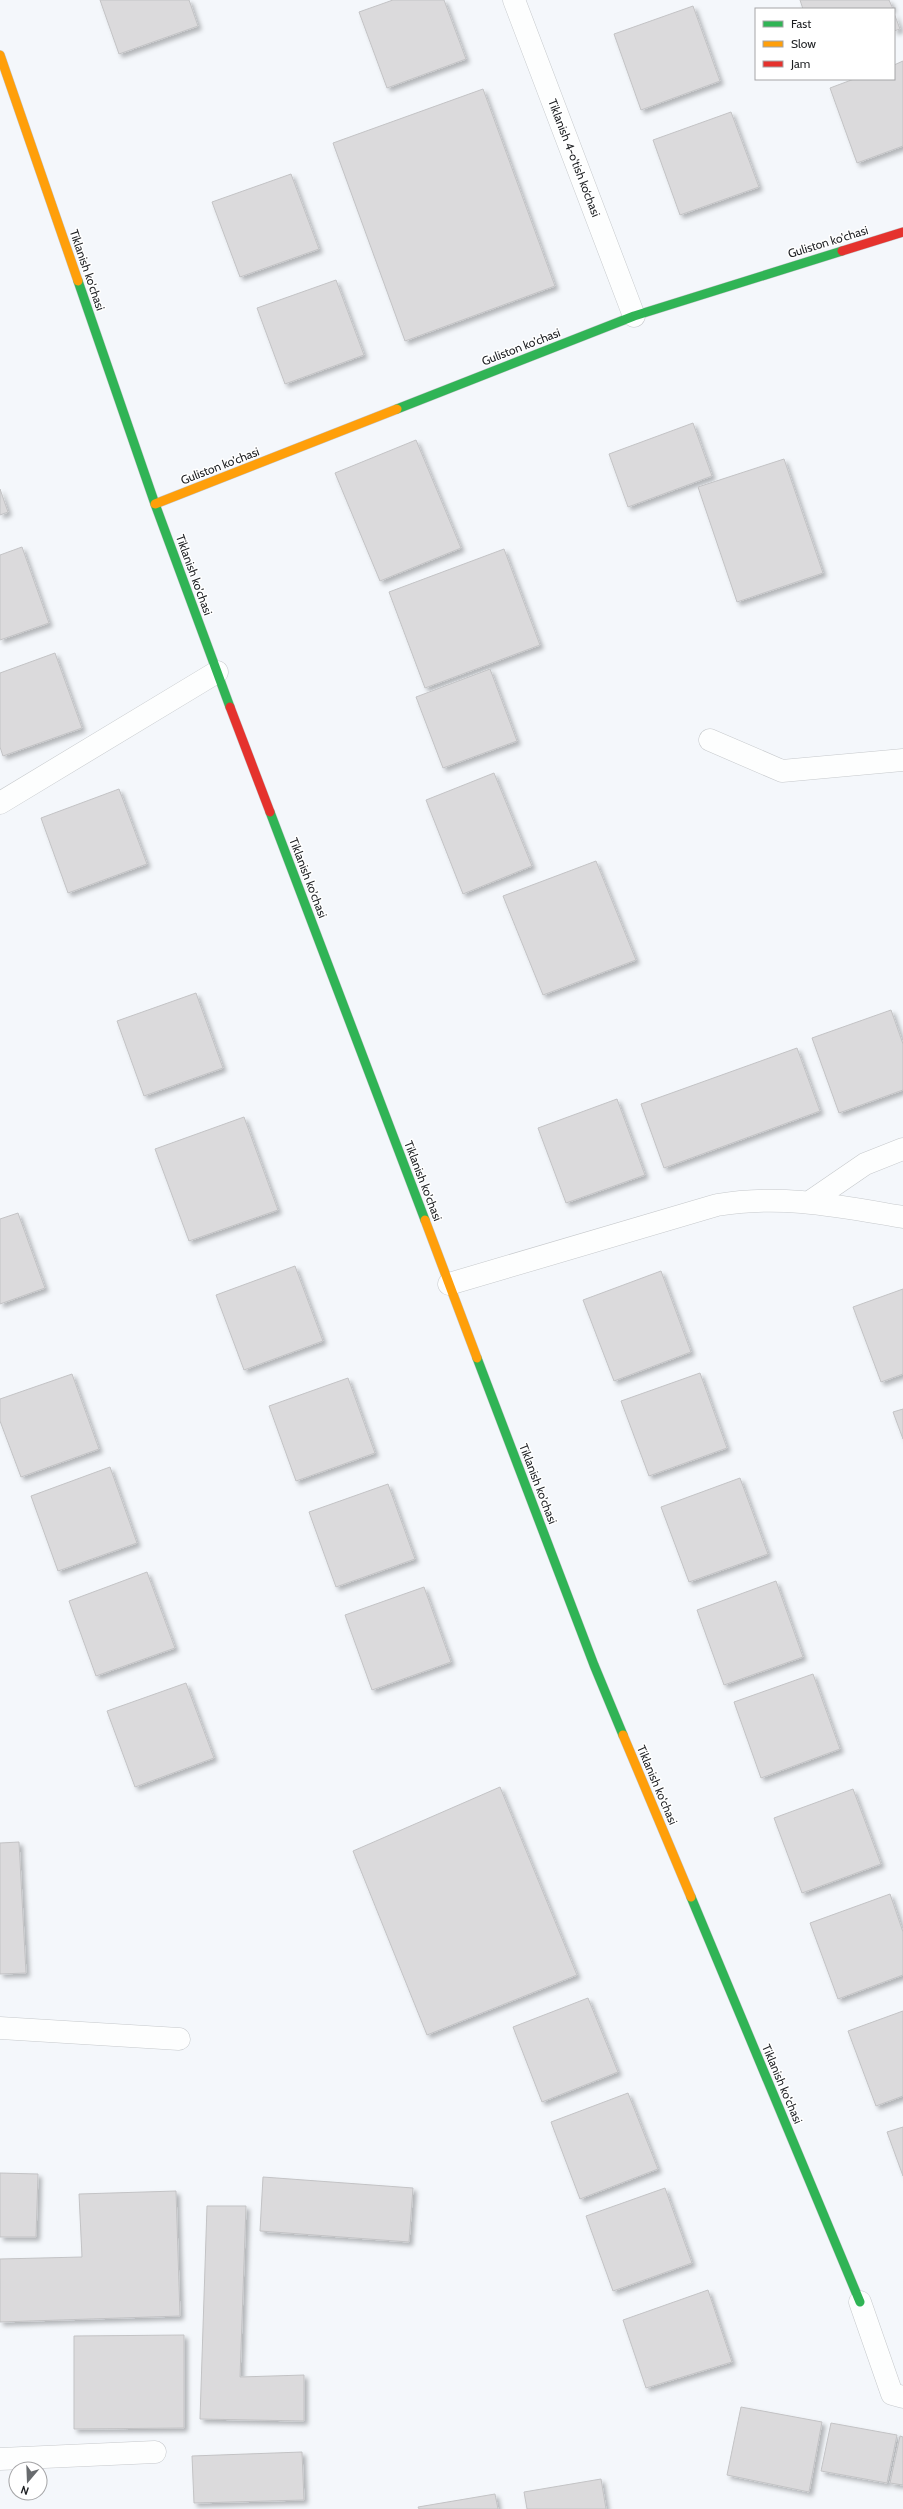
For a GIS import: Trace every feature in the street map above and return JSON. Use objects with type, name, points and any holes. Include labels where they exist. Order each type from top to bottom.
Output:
[{"type":"street","name":"Tiklanish 4-o'tish ko‘chasi","points":[[514,0],[634,316]]},
{"type":"street","name":"Tiklanish ko'chasi","points":[[0,55],[154,504],[216,672],[594,1665],[860,2302]]},
{"type":"street","name":"Guliston ko'chasi","points":[[154,504],[634,316],[903,232]]},
{"type":"street","points":[[0,803],[216,672]]},
{"type":"street","points":[[710,740],[782,771],[903,760]]},
{"type":"street","points":[[812,1201],[865,1164],[903,1148]]},
{"type":"street","points":[[449,1284],[716,1205],[748,1200],[812,1201],[903,1217]]},
{"type":"street","points":[[0,2028],[179,2039]]},
{"type":"street","points":[[860,2302],[892,2394],[903,2397]]},
{"type":"street","points":[[0,2459],[155,2452]]},
{"type":"building","points":[[100,0],[189,0],[198,26],[119,54]]},
{"type":"building","points":[[393,0],[444,0],[466,59],[387,88],[359,12]]},
{"type":"building","points":[[800,0],[889,0],[893,8],[803,8]]},
{"type":"building","points":[[693,6],[720,81],[641,110],[614,34]]},
{"type":"building","points":[[895,16],[900,29],[895,31]]},
{"type":"building","points":[[903,61],[903,146],[857,163],[830,88],[851,80],[895,80],[895,65]]},
{"type":"building","points":[[483,89],[555,286],[405,341],[333,143]]},
{"type":"building","points":[[731,112],[759,187],[680,215],[653,140]]},
{"type":"building","points":[[291,174],[319,249],[240,277],[212,202]]},
{"type":"building","points":[[336,280],[364,355],[285,384],[257,308]]},
{"type":"building","points":[[693,423],[712,476],[628,507],[609,454]]},
{"type":"building","points":[[416,440],[461,548],[380,581],[335,473]]},
{"type":"building","points":[[784,459],[823,573],[737,602],[698,487]]},
{"type":"building","points":[[0,489],[8,512],[0,515]]},
{"type":"building","points":[[22,547],[49,623],[0,640],[0,555]]},
{"type":"building","points":[[504,549],[540,645],[425,688],[389,592]]},
{"type":"building","points":[[55,653],[82,728],[3,756],[0,747],[0,673]]},
{"type":"building","points":[[490,669],[517,741],[443,768],[416,697]]},
{"type":"building","points":[[494,773],[532,866],[463,894],[426,800]]},
{"type":"building","points":[[119,789],[147,864],[68,893],[41,818]]},
{"type":"building","points":[[596,861],[636,960],[543,995],[503,896]]},
{"type":"building","points":[[196,993],[223,1068],[144,1096],[117,1021]]},
{"type":"building","points":[[891,1010],[903,1044],[903,1090],[839,1113],[812,1038]]},
{"type":"building","points":[[797,1048],[820,1111],[664,1168],[641,1104]]},
{"type":"building","points":[[617,1099],[645,1175],[566,1203],[538,1128]]},
{"type":"building","points":[[244,1117],[278,1210],[189,1241],[155,1149]]},
{"type":"building","points":[[18,1213],[45,1288],[0,1304],[0,1219]]},
{"type":"building","points":[[295,1266],[323,1341],[244,1370],[216,1295]]},
{"type":"building","points":[[661,1271],[691,1352],[614,1381],[583,1300]]},
{"type":"building","points":[[903,1289],[903,1374],[881,1382],[853,1307]]},
{"type":"building","points":[[700,1373],[727,1448],[649,1476],[621,1401]]},
{"type":"building","points":[[72,1374],[99,1449],[21,1477],[0,1421],[0,1399]]},
{"type":"building","points":[[348,1378],[375,1453],[296,1481],[269,1406]]},
{"type":"building","points":[[903,1409],[903,1439],[893,1412]]},
{"type":"building","points":[[110,1467],[137,1543],[58,1571],[31,1496]]},
{"type":"building","points":[[740,1478],[768,1554],[689,1582],[661,1507]]},
{"type":"building","points":[[388,1484],[415,1559],[336,1587],[309,1512]]},
{"type":"building","points":[[147,1572],[175,1648],[96,1676],[69,1601]]},
{"type":"building","points":[[776,1581],[803,1657],[724,1685],[697,1610]]},
{"type":"building","points":[[424,1587],[451,1662],[372,1690],[345,1615]]},
{"type":"building","points":[[813,1674],[840,1749],[761,1778],[734,1702]]},
{"type":"building","points":[[186,1683],[214,1758],[135,1787],[107,1711]]},
{"type":"building","points":[[500,1787],[577,1975],[427,2035],[353,1851]]},
{"type":"building","points":[[853,1789],[881,1864],[802,1893],[774,1818]]},
{"type":"building","points":[[19,1842],[26,1973],[0,1974],[0,1843]]},
{"type":"building","points":[[890,1894],[903,1932],[903,1975],[838,1999],[810,1923]]},
{"type":"building","points":[[588,1998],[618,2072],[542,2102],[513,2027]]},
{"type":"building","points":[[903,2011],[903,2096],[876,2106],[848,2031]]},
{"type":"building","points":[[628,2093],[658,2169],[580,2199],[551,2122]]},
{"type":"building","points":[[903,2127],[903,2176],[887,2132]]},
{"type":"building","points":[[0,2173],[38,2174],[36,2237],[0,2237]]},
{"type":"building","points":[[263,2177],[413,2188],[409,2242],[260,2231]]},
{"type":"building","points":[[665,2188],[692,2263],[613,2291],[586,2216]]},
{"type":"building","points":[[176,2191],[180,2316],[0,2322],[0,2259],[82,2257],[79,2194]]},
{"type":"building","points":[[207,2206],[246,2206],[240,2377],[304,2375],[304,2421],[200,2419]]},
{"type":"building","points":[[708,2290],[732,2362],[646,2388],[623,2320]]},
{"type":"building","points":[[184,2335],[184,2428],[74,2429],[74,2336]]},
{"type":"building","points":[[741,2407],[822,2422],[809,2492],[727,2475]]},
{"type":"building","points":[[831,2423],[897,2435],[887,2483],[821,2471]]},
{"type":"building","points":[[900,2436],[903,2437],[903,2485],[890,2483]]},
{"type":"building","points":[[302,2452],[304,2500],[194,2503],[192,2456]]},
{"type":"building","points":[[601,2479],[606,2509],[527,2509],[524,2492]]},
{"type":"building","points":[[495,2494],[498,2509],[419,2509],[418,2507]]},
{"type":"traffic: fast","points":[[397,409],[634,316],[842,251]]},
{"type":"traffic: fast","points":[[78,281],[155,504],[230,707]]},
{"type":"traffic: fast","points":[[270,812],[425,1220]]},
{"type":"traffic: fast","points":[[477,1358],[594,1665],[623,1735]]},
{"type":"traffic: fast","points":[[691,1897],[860,2302]]},
{"type":"traffic: slow","points":[[0,55],[78,281]]},
{"type":"traffic: slow","points":[[155,504],[397,409]]},
{"type":"traffic: slow","points":[[425,1220],[477,1358]]},
{"type":"traffic: slow","points":[[623,1735],[691,1897]]},
{"type":"traffic: jam","points":[[842,251],[903,232]]},
{"type":"traffic: jam","points":[[230,707],[270,812]]}]
